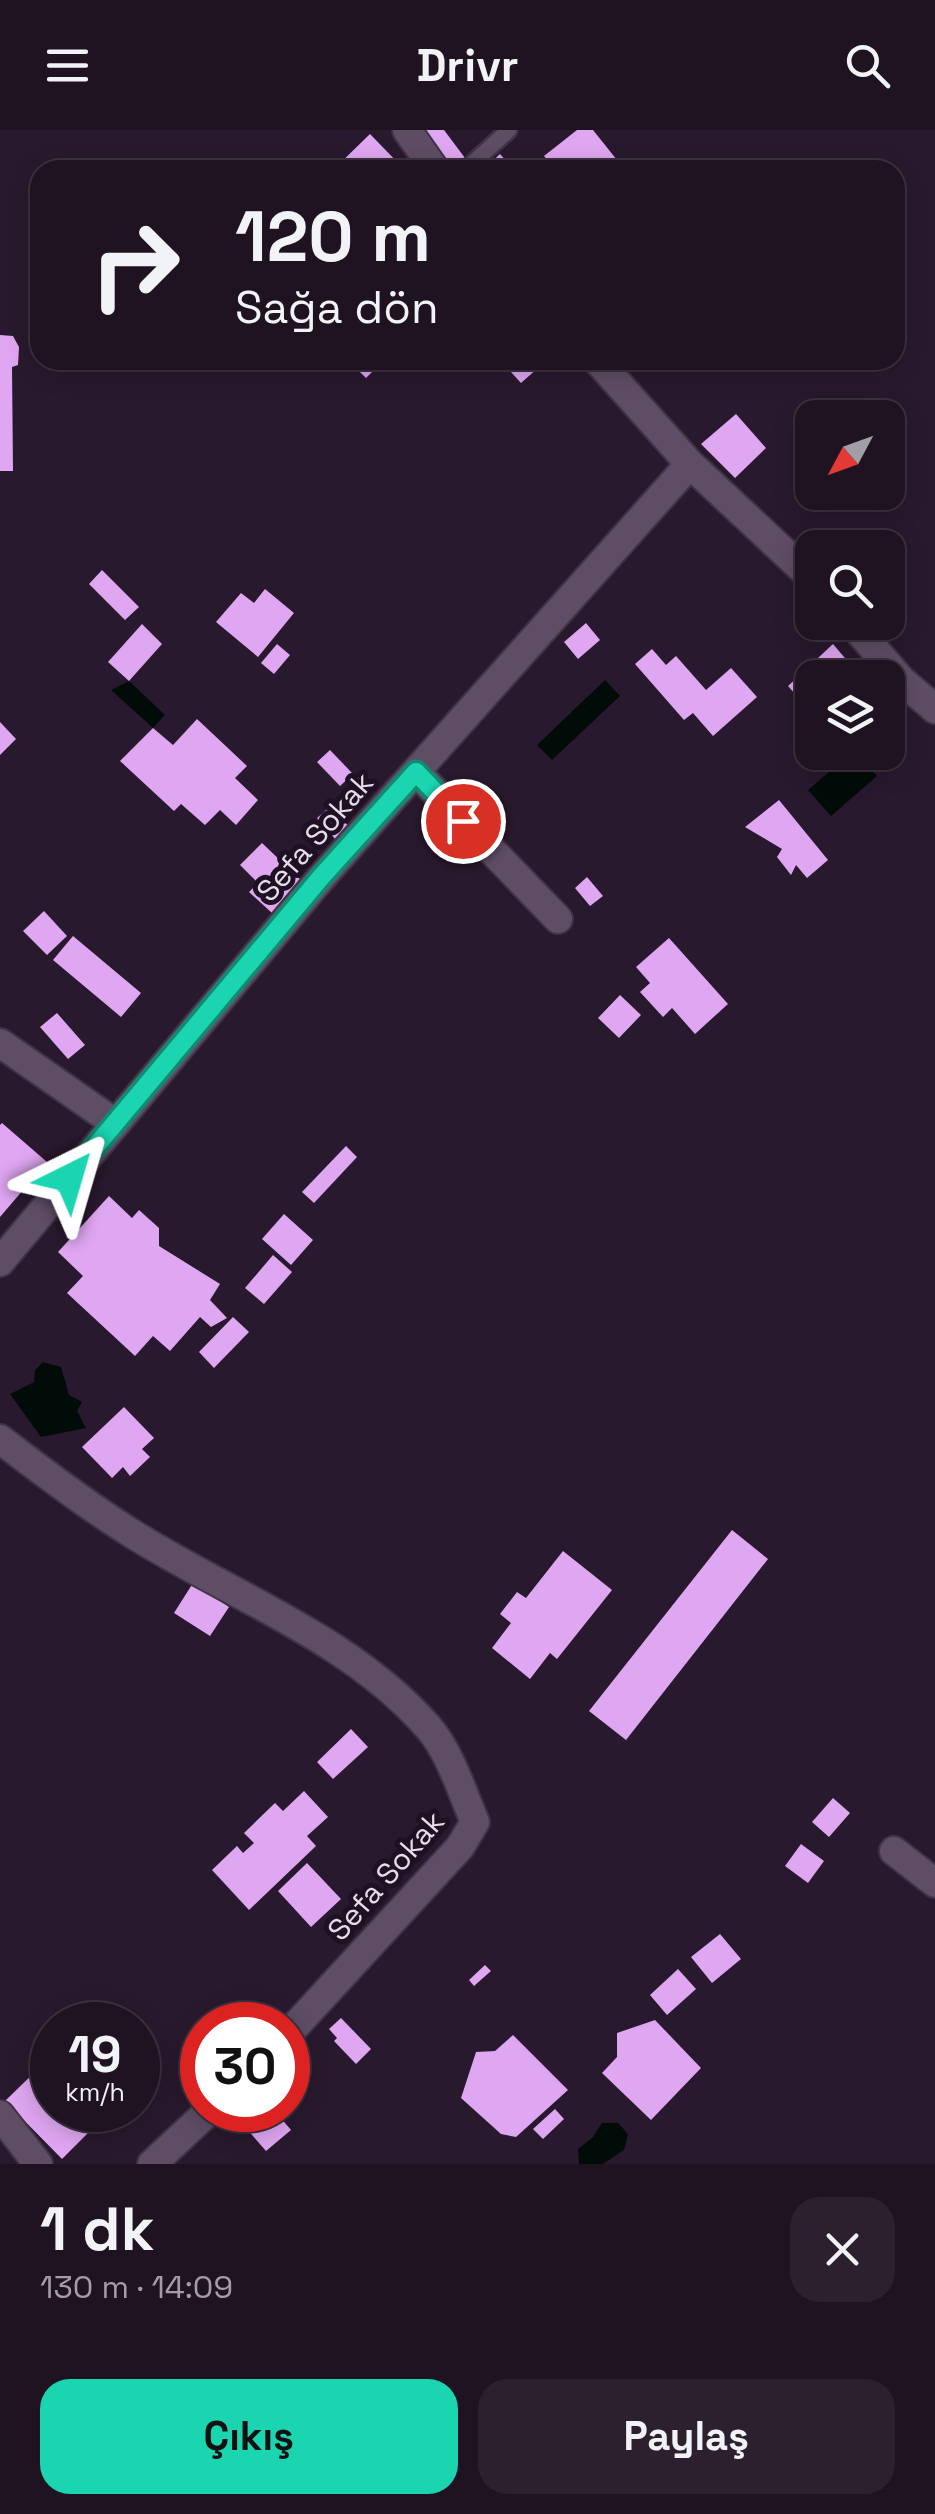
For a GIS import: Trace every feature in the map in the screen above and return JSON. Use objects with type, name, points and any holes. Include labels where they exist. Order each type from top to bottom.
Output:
[{"type":"street","points":[[406,130],[428,160]]},
{"type":"street","points":[[606,370],[690,464],[795,562]]},
{"type":"street","name":"Sefa Sokak","points":[[0,1262],[322,876],[690,464]]},
{"type":"street","points":[[867,640],[901,680],[935,708]]},
{"type":"street","points":[[416,772],[558,919]]},
{"type":"street","points":[[0,1043],[115,1123]]},
{"type":"street","name":"Sefa Sokak","points":[[0,1439],[136,1536],[371,1672],[431,1729],[474,1822],[460,1847],[310,2010]]},
{"type":"street","points":[[894,1852],[935,1883]]},
{"type":"street","points":[[0,2115],[38,2164]]},
{"type":"street","points":[[152,2164],[186,2132]]},
{"type":"lane","points":[[477,160],[509,130]]},
{"type":"shaded area","points":[[605,680],[620,696],[552,760],[537,745]]},
{"type":"shaded area","points":[[129,681],[165,715],[153,728],[111,690]]},
{"type":"shaded area","points":[[831,770],[872,770],[877,776],[831,816],[808,790]]},
{"type":"shaded area","points":[[43,1362],[61,1367],[69,1395],[82,1402],[77,1411],[86,1428],[41,1437],[10,1394],[34,1382],[35,1370]]},
{"type":"shaded area","points":[[602,2123],[618,2123],[628,2134],[624,2150],[603,2164],[579,2164],[578,2149]]},
{"type":"building","points":[[418,130],[444,130],[465,158],[440,160]]},
{"type":"building","points":[[577,130],[593,130],[617,160],[547,160],[544,156]]},
{"type":"building","points":[[370,134],[395,160],[343,160]]},
{"type":"building","points":[[0,335],[13,336],[19,347],[18,365],[12,367],[13,471],[0,471]]},
{"type":"building","points":[[358,370],[374,370],[366,378]]},
{"type":"building","points":[[509,370],[536,370],[521,383]]},
{"type":"building","points":[[736,414],[766,448],[735,478],[701,444]]},
{"type":"building","points":[[102,570],[139,607],[125,620],[89,584]]},
{"type":"building","points":[[265,589],[294,613],[258,657],[216,622],[241,593],[254,603]]},
{"type":"building","points":[[586,623],[600,640],[578,659],[564,642]]},
{"type":"building","points":[[142,624],[162,644],[129,681],[108,662]]},
{"type":"building","points":[[277,644],[290,655],[274,674],[261,663]]},
{"type":"building","points":[[833,644],[847,660],[816,660]]},
{"type":"building","points":[[652,649],[666,665],[676,656],[706,690],[731,668],[757,697],[713,736],[693,713],[684,720],[635,664]]},
{"type":"building","points":[[197,719],[247,766],[235,778],[258,800],[236,825],[220,810],[205,825],[181,804],[174,811],[120,761],[153,728],[173,745]]},
{"type":"building","points":[[0,722],[16,739],[0,755]]},
{"type":"building","points":[[330,750],[353,774],[340,786],[317,762]]},
{"type":"building","points":[[779,800],[828,860],[807,878],[796,865],[791,875],[777,857],[782,849],[745,827]]},
{"type":"building","points":[[331,806],[350,828],[336,840],[317,818]]},
{"type":"building","points":[[262,843],[303,882],[272,913],[249,892],[258,883],[240,865]]},
{"type":"building","points":[[587,877],[603,896],[590,906],[575,888]]},
{"type":"building","points":[[44,911],[67,936],[47,955],[23,931]]},
{"type":"building","points":[[73,936],[141,993],[121,1017],[53,960]]},
{"type":"building","points":[[669,938],[728,1004],[695,1034],[672,1008],[663,1017],[640,992],[650,983],[636,967]]},
{"type":"building","points":[[620,995],[641,1015],[619,1038],[598,1018]]},
{"type":"building","points":[[57,1013],[85,1045],[68,1059],[40,1027]]},
{"type":"building","points":[[0,1125],[47,1162],[0,1217]]},
{"type":"building","points":[[346,1146],[357,1157],[314,1203],[302,1192]]},
{"type":"building","points":[[109,1196],[132,1218],[139,1210],[159,1228],[159,1246],[220,1284],[210,1300],[227,1318],[211,1327],[200,1317],[170,1351],[153,1336],[135,1356],[67,1293],[83,1276],[58,1252]]},
{"type":"building","points":[[284,1214],[313,1240],[291,1265],[262,1239]]},
{"type":"building","points":[[273,1255],[292,1272],[264,1304],[245,1288]]},
{"type":"building","points":[[233,1317],[249,1332],[214,1368],[199,1352]]},
{"type":"building","points":[[124,1407],[154,1438],[142,1449],[150,1457],[130,1476],[123,1467],[112,1478],[82,1447]]},
{"type":"building","points":[[732,1530],[768,1559],[626,1740],[589,1711]]},
{"type":"building","points":[[563,1551],[612,1590],[557,1659],[550,1653],[530,1679],[492,1648],[511,1623],[500,1614],[517,1592],[526,1598]]},
{"type":"building","points":[[193,1583],[229,1607],[210,1636],[174,1613]]},
{"type":"building","points":[[351,1729],[368,1747],[333,1779],[317,1762]]},
{"type":"building","points":[[304,1791],[328,1817],[307,1836],[316,1846],[249,1910],[212,1870],[237,1846],[243,1853],[254,1843],[244,1833],[275,1803],[283,1811]]},
{"type":"building","points":[[833,1798],[850,1813],[829,1837],[812,1822]]},
{"type":"building","points":[[801,1844],[824,1861],[808,1883],[785,1866]]},
{"type":"building","points":[[307,1863],[341,1899],[311,1927],[278,1891]]},
{"type":"building","points":[[720,1934],[741,1959],[712,1983],[691,1957]]},
{"type":"building","points":[[485,1965],[491,1971],[474,1986],[469,1980]]},
{"type":"building","points":[[678,1969],[696,1989],[667,2015],[650,1995]]},
{"type":"building","points":[[341,2018],[371,2049],[356,2064],[334,2041],[337,2038],[329,2029]]},
{"type":"building","points":[[655,2020],[701,2068],[651,2120],[602,2073],[617,2057],[617,2033]]},
{"type":"building","points":[[513,2035],[568,2090],[516,2137],[501,2134],[461,2098],[476,2052],[495,2051]]},
{"type":"building","points":[[30,2077],[30,2126],[5,2101]]},
{"type":"building","points":[[555,2109],[564,2119],[543,2139],[533,2129]]},
{"type":"building","points":[[35,2132],[89,2132],[62,2159]]},
{"type":"building","points":[[250,2132],[289,2132],[266,2151]]},
{"type":"route","points":[[69,1178],[322,876],[416,772],[463,821]]}]
